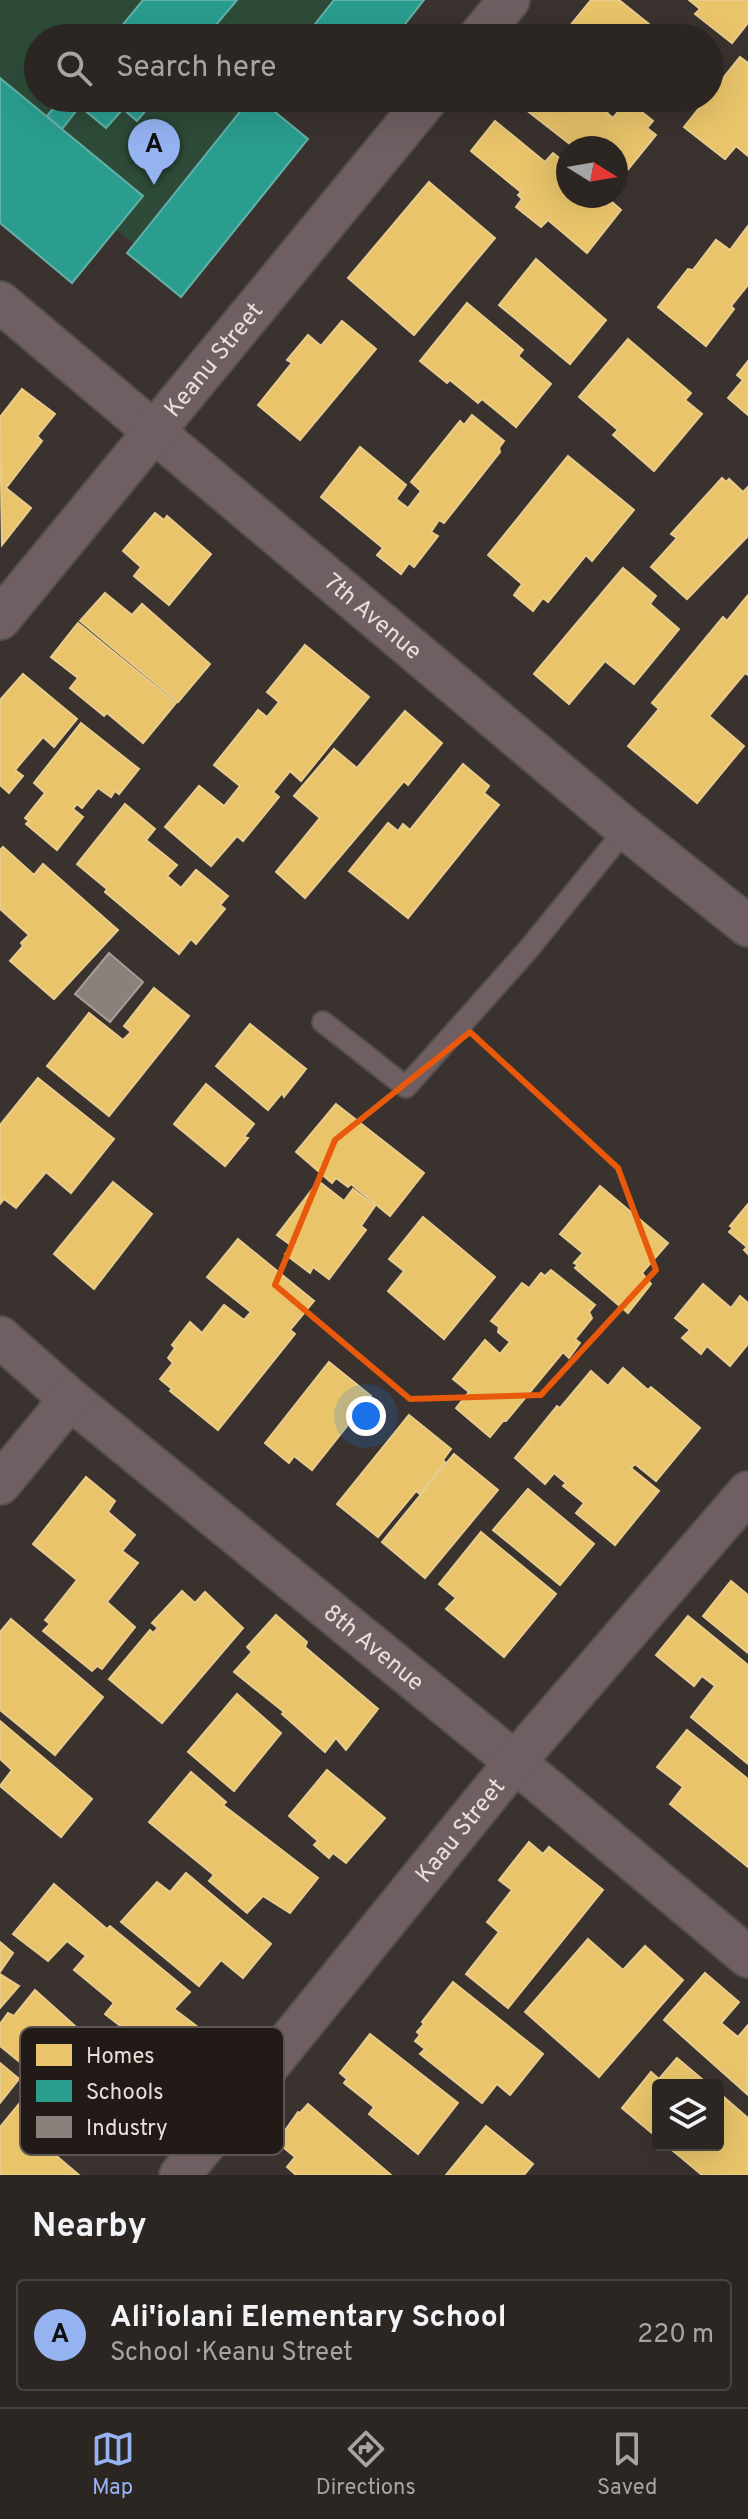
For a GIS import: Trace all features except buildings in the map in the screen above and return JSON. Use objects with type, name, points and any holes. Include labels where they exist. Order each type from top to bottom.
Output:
[{"type":"street","points":[[489,24],[509,0]]},
{"type":"street","name":"Keanu Street","points":[[0,619],[416,112]]},
{"type":"street","name":"7th Avenue","points":[[0,302],[626,829],[748,926]]},
{"type":"street","name":"8th Avenue","points":[[0,1337],[70,1399],[515,1762],[748,1957]]},
{"type":"street","points":[[0,1484],[70,1399]]},
{"type":"street","name":"Kaau Street","points":[[284,2047],[515,1762],[748,1492]]},
{"type":"street","name":"Kaau Street","points":[[180,2175],[196,2155]]},
{"type":"lane","points":[[323,1022],[406,1087],[527,951],[626,829]]},
{"type":"highlighted area","points":[[470,1032],[618,1168],[656,1270],[541,1395],[410,1399],[275,1285],[335,1140]]},
{"type":"green space","points":[[0,0],[146,0],[125,24],[24,24],[24,97],[0,78]]},
{"type":"green space","points":[[237,0],[334,0],[328,24],[217,24]]},
{"type":"green space","points":[[75,112],[87,112],[106,128],[120,112],[127,112],[138,121],[145,112],[240,112],[134,243],[116,230],[143,196],[62,129]]},
{"type":"place","name":"Ali'iolani Elementary School","points":[[154,185]]}]
